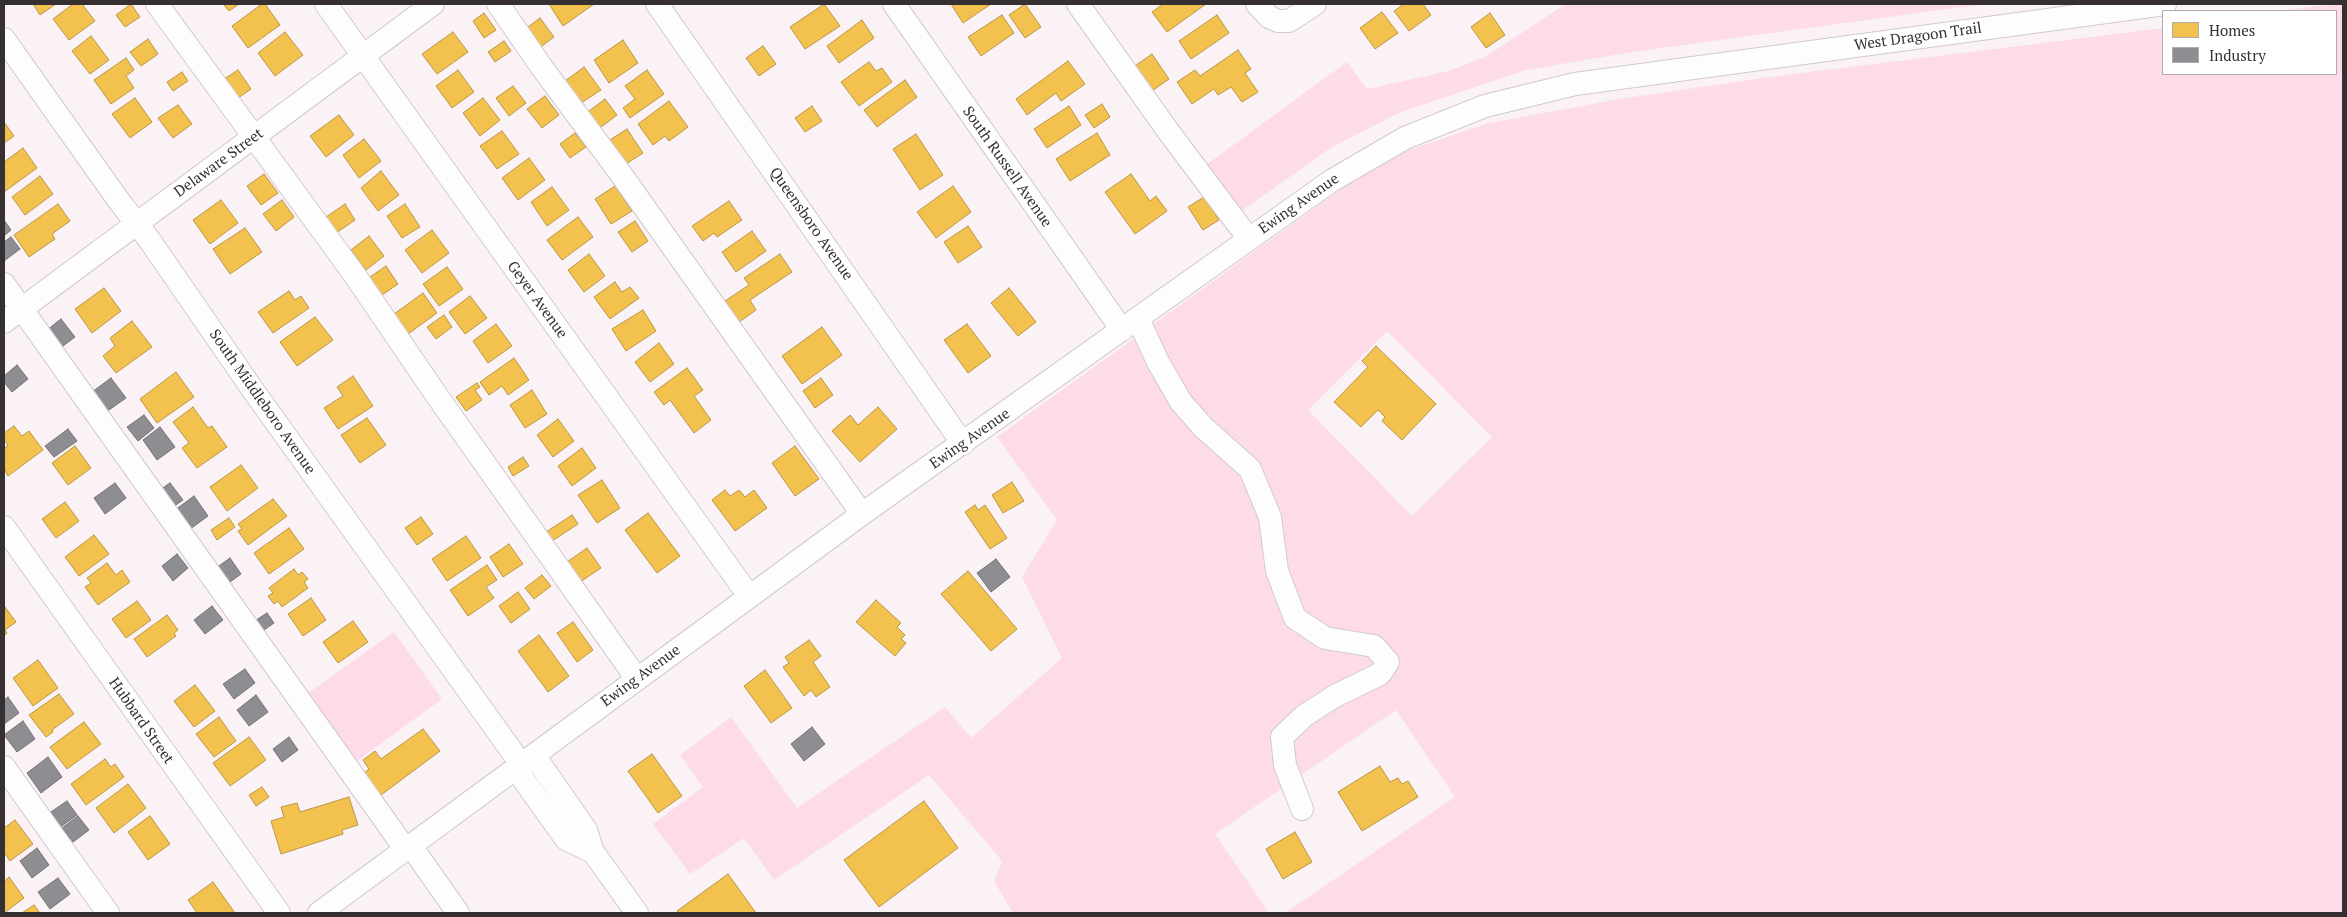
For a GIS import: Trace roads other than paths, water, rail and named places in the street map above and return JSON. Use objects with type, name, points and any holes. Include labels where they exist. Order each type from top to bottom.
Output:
[{"type":"street","points":[[157,4],[354,274],[435,393],[637,679]]},
{"type":"street","name":"Geyer Avenue","points":[[326,4],[749,596]]},
{"type":"street","name":"Delaware Street","points":[[13,316],[434,4]]},
{"type":"street","points":[[498,4],[862,514]]},
{"type":"street","name":"South Russell Avenue","points":[[894,4],[1158,362],[1181,402],[1203,427],[1250,469],[1270,517],[1277,571],[1296,618],[1325,638],[1374,646],[1388,662],[1380,674],[1335,696],[1304,716],[1282,737],[1286,765],[1302,809]]},
{"type":"street","points":[[1078,4],[1168,131],[1249,239]]},
{"type":"street","points":[[1258,4],[1269,17],[1278,21],[1289,20],[1315,4]]},
{"type":"street","name":"West Dragoon Trail","points":[[1671,71],[2165,4]]},
{"type":"street","name":"Queensboro Avenue","points":[[668,7],[963,444]]},
{"type":"street","name":"South Middleboro Avenue","points":[[4,39],[450,668],[523,763],[586,830],[593,852],[637,913]]},
{"type":"street","name":"Ewing Avenue","points":[[319,913],[862,514],[1249,239],[1360,163],[1406,138],[1485,106],[1575,84],[1671,71]]},
{"type":"street","points":[[4,284],[13,316],[458,913]]},
{"type":"street","name":"Hubbard Street","points":[[4,527],[279,913]]},
{"type":"street","points":[[4,767],[108,913]]}]
